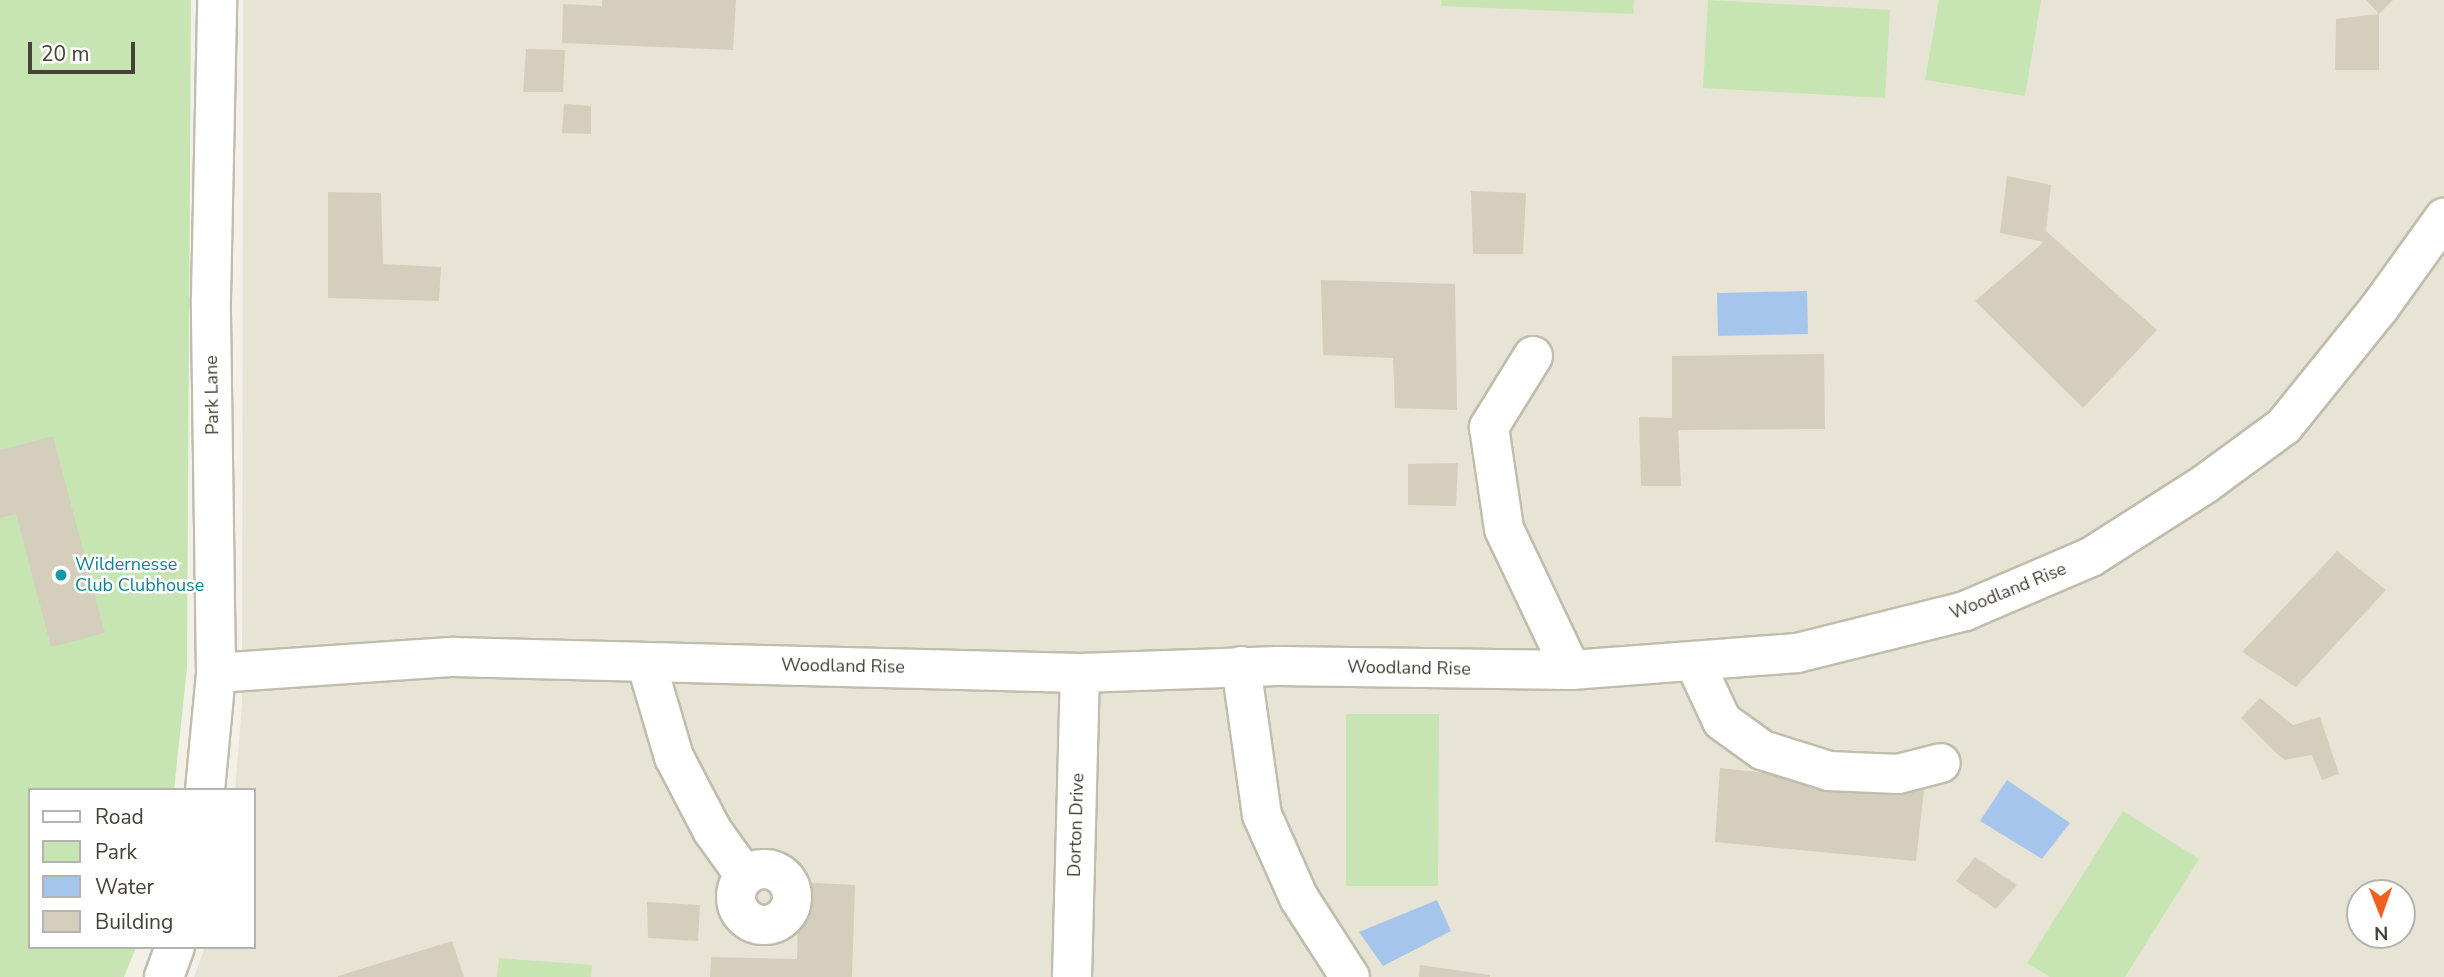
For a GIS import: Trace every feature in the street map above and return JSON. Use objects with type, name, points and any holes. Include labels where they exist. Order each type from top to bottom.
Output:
[{"type":"street","name":"Park Lane","points":[[205,788],[216,673],[211,298],[217,0]]},
{"type":"street","name":"Woodland Rise","points":[[216,673],[453,657],[1080,673],[1241,666],[1571,670],[1797,653],[1965,611],[2091,558],[2205,484],[2284,426],[2380,307],[2444,218]]},
{"type":"street","points":[[1533,356],[1489,427],[1504,530],[1571,670]]},
{"type":"street","points":[[1694,661],[1722,721],[1762,750],[1829,771],[1898,774],[1941,763]]},
{"type":"street","points":[[646,662],[674,757],[712,830],[745,876]]},
{"type":"street","points":[[1241,666],[1262,815],[1299,898],[1350,977]]},
{"type":"street","name":"Dorton Drive","points":[[1072,977],[1080,673]]},
{"type":"street","points":[[164,977],[174,949]]},
{"type":"shaded area","points":[[243,0],[2444,0],[2444,977],[194,977],[204,949],[256,949],[256,788],[235,788],[242,706]]},
{"type":"green space","points":[[0,0],[191,0],[187,668],[174,788],[28,788],[28,949],[135,949],[124,977],[0,977]]},
{"type":"green space","points":[[1442,0],[1634,0],[1633,14],[1441,6]]},
{"type":"green space","points":[[1708,0],[1890,10],[1885,98],[1703,88]]},
{"type":"green space","points":[[1939,0],[2041,0],[2025,96],[1925,80]]},
{"type":"green space","points":[[1346,714],[1439,714],[1438,886],[1346,886]]},
{"type":"green space","points":[[2123,811],[2199,859],[2125,977],[2050,977],[2027,963]]},
{"type":"green space","points":[[499,958],[592,965],[591,977],[497,977]]},
{"type":"water","points":[[1807,291],[1808,334],[1718,336],[1717,293]]},
{"type":"water","points":[[2007,780],[2070,823],[2042,859],[1980,821]]},
{"type":"water","points":[[1437,900],[1451,931],[1383,966],[1359,932]]},
{"type":"building","points":[[602,0],[736,0],[733,50],[562,43],[563,4],[602,6]]},
{"type":"building","points":[[2366,0],[2393,0],[2379,14]]},
{"type":"building","points":[[2379,14],[2379,70],[2335,70],[2336,19]]},
{"type":"building","points":[[526,49],[565,50],[563,92],[523,92]]},
{"type":"building","points":[[564,104],[591,106],[591,134],[562,133]]},
{"type":"building","points":[[2007,176],[2051,185],[2046,231],[2157,330],[2083,408],[1975,301],[2044,242],[2000,233]]},
{"type":"building","points":[[1471,191],[1526,193],[1523,254],[1473,254]]},
{"type":"building","points":[[328,192],[381,193],[383,264],[441,267],[439,301],[328,298]]},
{"type":"building","points":[[1321,280],[1455,284],[1457,410],[1395,408],[1393,358],[1323,355]]},
{"type":"building","points":[[1824,354],[1825,429],[1678,430],[1681,486],[1641,486],[1639,417],[1672,418],[1672,356]]},
{"type":"building","name":"Wildernesse Club Clubhouse","points":[[53,436],[105,633],[51,647],[16,514],[0,518],[0,450]]},
{"type":"building","points":[[1458,463],[1456,506],[1408,505],[1408,464]]},
{"type":"building","points":[[2337,551],[2386,590],[2296,687],[2242,652]]},
{"type":"building","points":[[2260,698],[2293,725],[2320,717],[2339,774],[2322,780],[2312,755],[2285,760],[2276,753],[2241,718]]},
{"type":"building","points":[[1720,768],[1924,790],[1916,861],[1715,842]]},
{"type":"building","points":[[1975,857],[2017,885],[1996,909],[1956,881]]},
{"type":"building","points":[[799,882],[855,885],[852,977],[710,977],[711,957],[797,959]]},
{"type":"building","points":[[647,902],[700,905],[698,941],[648,938]]},
{"type":"building","points":[[452,941],[464,977],[338,977],[338,976]]},
{"type":"building","points":[[1420,965],[1490,975],[1490,977],[1419,977]]},
{"type":"place","name":"Wildernesse Club Clubhouse","points":[[61,575]]}]
